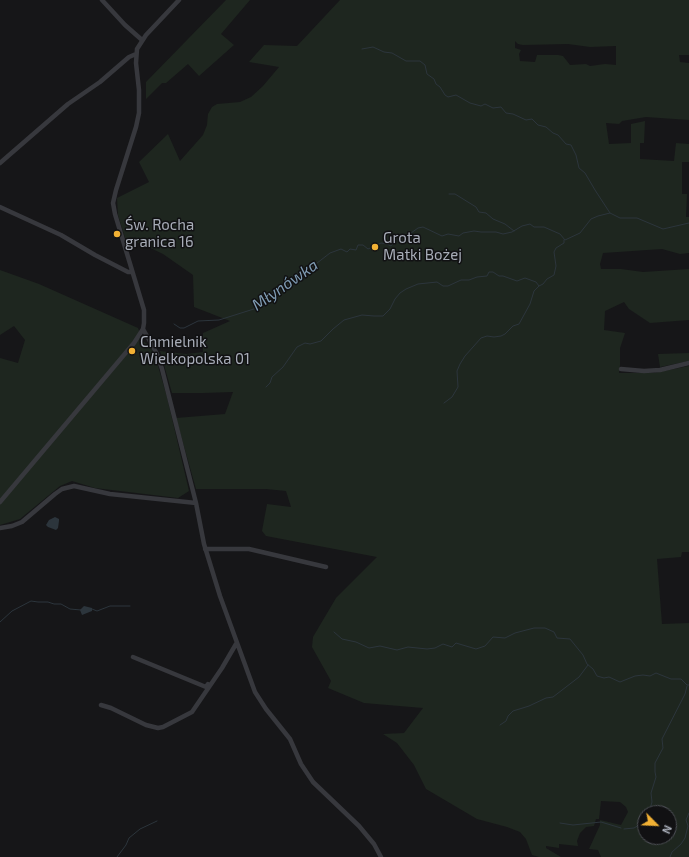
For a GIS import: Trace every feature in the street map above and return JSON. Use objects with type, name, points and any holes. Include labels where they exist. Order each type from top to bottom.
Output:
[{"type":"street","points":[[102,0],[125,25],[142,40]]},
{"type":"street","points":[[0,502],[134,343],[143,329],[144,310],[123,242],[113,203],[139,113],[140,96],[136,54],[142,40],[179,0]]},
{"type":"street","points":[[0,163],[68,104],[100,82],[128,57],[136,54]]},
{"type":"street","points":[[0,207],[61,235],[100,258],[128,272],[132,272]]},
{"type":"street","points":[[143,329],[160,362],[196,503],[205,549],[220,596],[255,692],[266,709],[290,739],[308,775],[319,789],[359,826],[374,844],[381,857]]},
{"type":"street","points":[[621,369],[644,371],[660,370],[689,363]]},
{"type":"street","points":[[0,528],[12,526],[22,522],[62,489],[74,486],[110,494],[196,503]]},
{"type":"street","points":[[205,549],[249,549],[326,567]]},
{"type":"street","points":[[133,657],[206,687],[234,645],[237,644]]},
{"type":"street","points":[[101,705],[112,708],[146,725],[158,728],[163,727],[192,712],[237,644]]},
{"type":"shaded area","points":[[226,0],[250,0],[221,34],[234,45],[199,76],[188,64],[166,83],[162,83],[146,99],[146,82]]},
{"type":"shaded area","points":[[340,0],[689,0],[689,55],[679,55],[680,62],[689,63],[689,120],[646,117],[622,121],[619,124],[606,123],[609,144],[631,143],[631,124],[645,121],[644,143],[640,143],[640,159],[674,161],[676,143],[689,144],[689,162],[682,162],[682,194],[687,194],[686,217],[689,217],[689,253],[680,254],[662,249],[603,253],[600,264],[601,269],[621,269],[643,272],[689,269],[689,320],[650,323],[629,309],[624,302],[605,311],[604,330],[625,333],[620,348],[619,373],[654,373],[689,366],[689,552],[682,552],[681,557],[657,559],[662,624],[689,623],[689,857],[601,857],[598,850],[589,849],[600,825],[600,820],[621,825],[628,812],[626,807],[620,802],[601,801],[599,819],[596,819],[594,826],[586,827],[580,833],[577,841],[578,846],[559,844],[559,848],[546,846],[546,848],[561,857],[539,857],[532,855],[526,839],[520,832],[477,819],[426,789],[414,765],[397,743],[383,734],[404,733],[423,708],[364,703],[328,688],[331,681],[312,647],[313,637],[336,598],[377,557],[266,536],[262,531],[267,504],[291,507],[286,491],[266,489],[196,489],[176,418],[225,414],[233,392],[172,393],[160,351],[186,354],[203,352],[203,333],[230,321],[194,307],[193,275],[163,254],[125,238],[118,215],[117,198],[149,182],[139,162],[168,134],[180,161],[203,135],[207,125],[208,114],[212,107],[217,104],[240,102],[251,97],[263,86],[279,67],[249,62],[264,45],[297,46]],"holes":[[[515,41],[518,44],[568,44],[590,47],[616,46],[616,65],[570,65],[563,56],[558,55],[537,55],[535,62],[520,61],[519,54],[521,50],[515,48]]]},
{"type":"shaded area","points":[[0,270],[39,284],[138,328],[143,341],[150,346],[156,359],[167,397],[189,491],[178,498],[95,488],[72,481],[60,486],[20,519],[0,525],[0,358],[18,363],[25,340],[14,326],[0,335]]},
{"type":"shaded area","points":[[689,353],[689,361],[660,367],[658,354]]},
{"type":"shaded area","points":[[55,517],[59,519],[58,528],[56,530],[46,525],[49,520]]},
{"type":"shaded area","points":[[84,606],[92,608],[92,611],[82,615],[80,610]]},
{"type":"waterway","points":[[362,49],[373,47],[384,52],[392,53],[406,61],[420,61],[425,65],[427,74],[434,79],[436,84],[448,97],[456,95],[470,103],[481,106],[485,104],[493,108],[501,107],[506,113],[513,114],[526,120],[532,119],[538,125],[546,127],[558,135],[566,144],[571,145],[576,155],[579,168],[585,173],[610,213]]},
{"type":"waterway","points":[[449,194],[455,194],[476,207],[479,212],[486,213],[493,219],[505,224],[514,231]]},
{"type":"waterway","name":"Młynówka","points":[[174,324],[180,328],[184,328],[198,321],[219,320],[257,308],[266,301],[266,295],[276,293],[284,286],[289,285],[303,269],[312,267],[330,253],[341,249],[347,252],[350,249],[356,250],[358,245],[363,245],[368,249],[381,243],[391,246],[396,239],[401,239],[404,242],[409,240],[411,233],[418,228],[423,227],[442,236],[448,234],[459,236],[463,233],[474,231],[496,232],[503,234],[512,232],[522,226],[530,224],[534,227],[544,227],[560,234],[565,240],[580,233],[591,219],[610,213],[620,218],[637,218],[663,229],[689,223]]},
{"type":"waterway","points":[[266,387],[270,383],[272,377],[283,367],[297,347],[305,343],[310,344],[321,341],[344,320],[362,315],[383,316],[390,309],[400,293],[418,284],[437,282],[443,286],[448,286],[461,280],[469,280],[487,276],[489,272],[493,272],[499,276],[517,281],[525,278],[536,282],[539,286],[554,275],[556,266],[554,252],[556,248],[564,243],[564,240]]},
{"type":"waterway","points":[[444,403],[452,397],[458,387],[457,371],[465,356],[481,338],[487,336],[501,336],[513,326],[519,324],[530,304],[534,291],[539,286]]},
{"type":"waterway","points":[[0,622],[12,611],[31,601],[61,604],[70,609],[81,610]]},
{"type":"waterway","points":[[92,609],[97,611],[110,606],[130,606]]},
{"type":"waterway","points":[[334,632],[342,639],[356,642],[369,648],[380,646],[397,650],[408,647],[427,649],[435,648],[443,644],[452,647],[456,643],[476,649],[485,646],[493,637],[505,638],[515,633],[534,628],[545,628],[554,632],[557,638],[570,639],[597,676],[604,678],[609,677],[620,682],[635,676],[650,676],[656,673],[671,679],[681,679],[689,685]]},
{"type":"waterway","points":[[500,725],[506,721],[508,716],[513,711],[529,706],[546,698],[553,697],[579,677],[588,665]]},
{"type":"waterway","points":[[651,805],[651,793],[656,777],[655,763],[663,748],[662,739],[685,694],[687,686]]},
{"type":"waterway","points":[[670,857],[672,852],[685,838],[688,826],[686,820],[689,813]]},
{"type":"waterway","points":[[117,857],[126,845],[129,838],[140,829],[157,821]]},
{"type":"waterway","points":[[560,823],[573,825],[601,822],[621,828]]},
{"type":"waterway","points":[[624,829],[637,826]]},
{"type":"place","name":"Św. Rocha granica 16","points":[[117,234]]},
{"type":"place","name":"Grota Matki Bożej","points":[[375,247]]},
{"type":"place","name":"Chmielnik Wielkopolska 01","points":[[132,351]]}]
